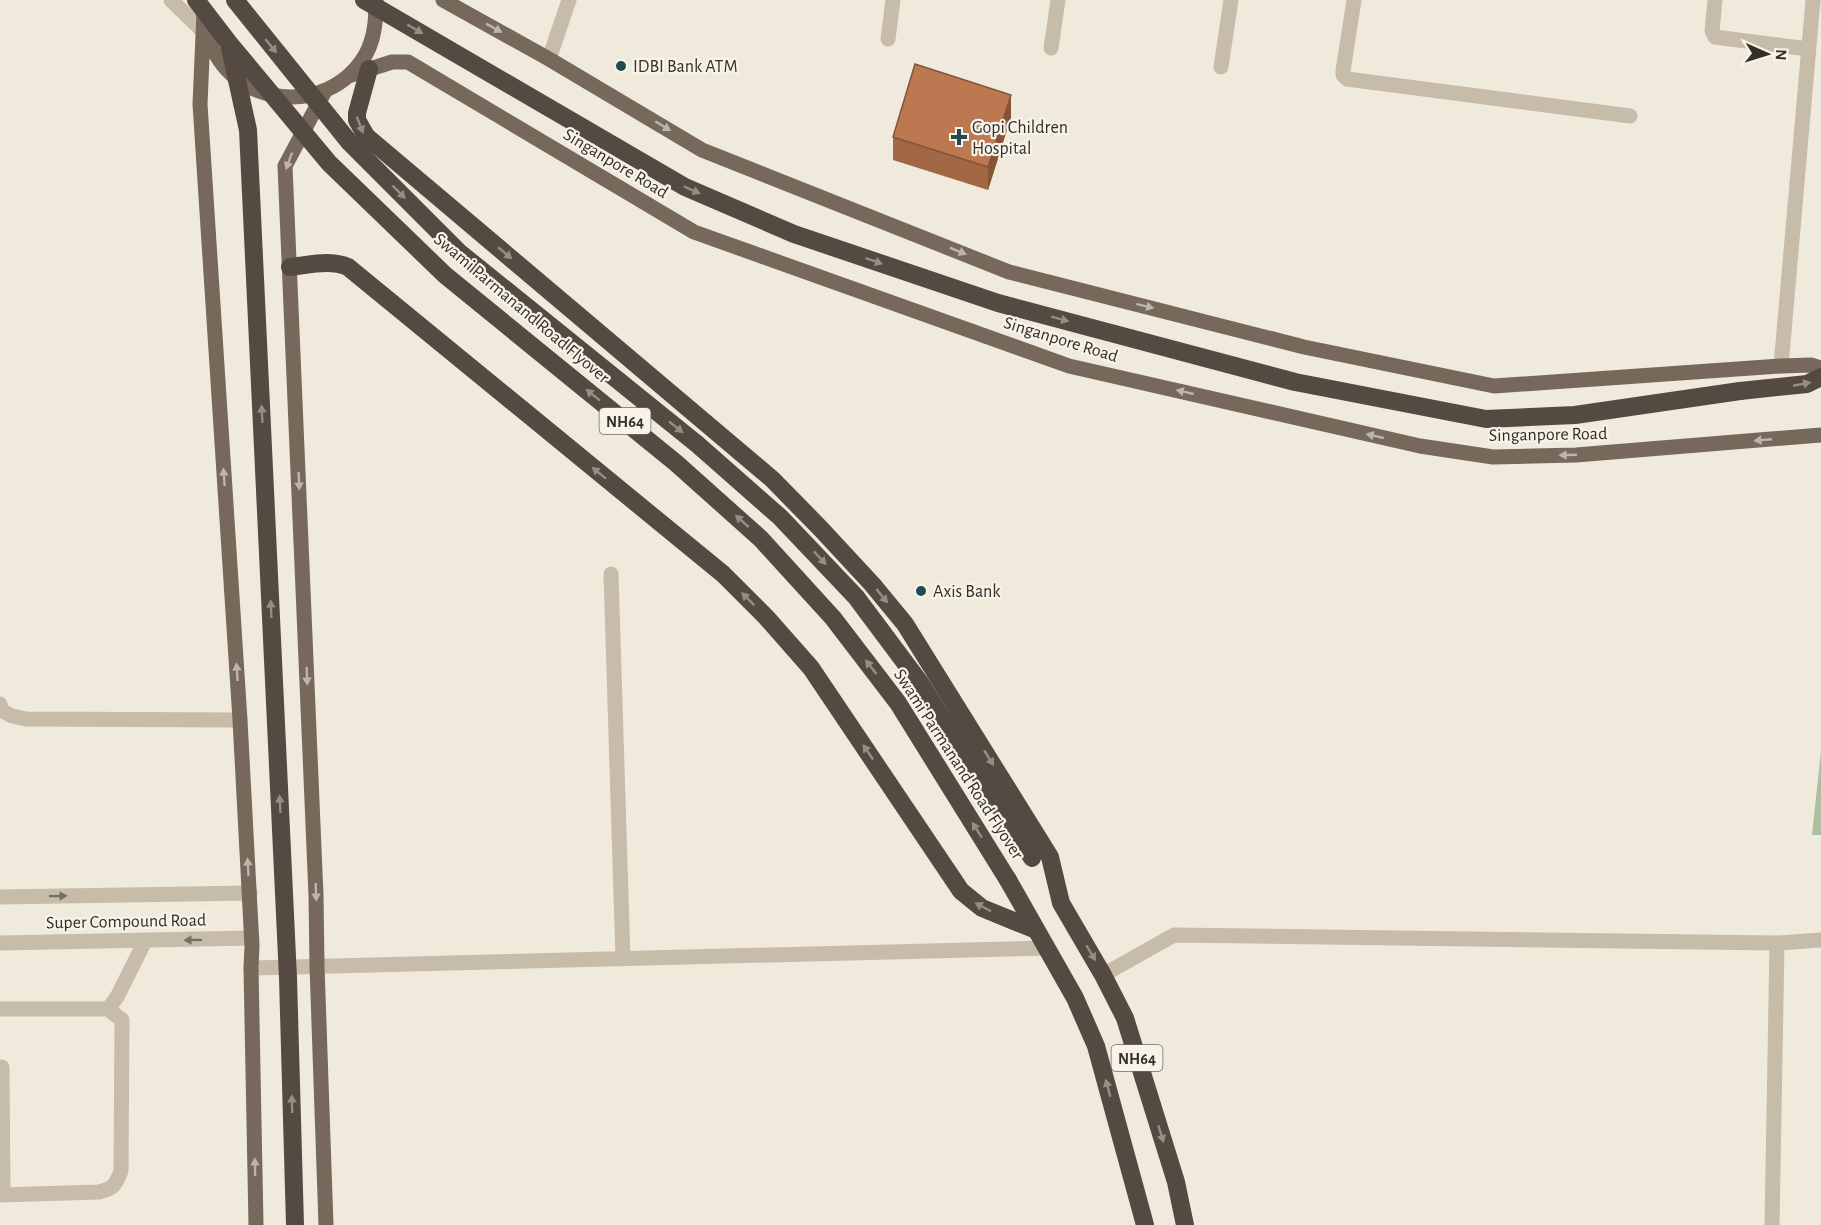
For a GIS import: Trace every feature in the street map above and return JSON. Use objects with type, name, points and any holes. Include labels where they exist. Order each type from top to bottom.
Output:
[{"type":"highway","name":"Swami Parmanand Road Flyover","points":[[235,0],[350,143],[460,253],[697,444],[780,516],[856,597],[921,684],[1061,903]]},
{"type":"highway","points":[[364,0],[685,187],[794,234],[998,303],[1295,382],[1486,419],[1575,416],[1740,391],[1807,384],[1821,377]]},
{"type":"highway","name":"Swami Parmanand Road Flyover","points":[[202,4],[229,43],[329,163],[446,275],[676,463],[761,539],[833,618],[898,703],[1008,880],[1036,930]]},
{"type":"highway","points":[[229,43],[248,130],[288,978],[295,1225]]},
{"type":"highway","points":[[369,69],[357,113],[357,120],[366,136],[772,479],[872,584],[905,624],[1044,846],[1052,865],[1061,903]]},
{"type":"highway","points":[[290,267],[331,262],[348,267],[723,574],[766,617],[811,668],[961,891],[982,908],[1036,930]]},
{"type":"highway","name":"NH64","points":[[1061,903],[1104,975],[1125,1018],[1176,1182],[1185,1225]]},
{"type":"highway","name":"NH64","points":[[1036,930],[1075,998],[1096,1046],[1145,1225]]},
{"type":"main road","points":[[202,4],[209,40],[222,65],[243,84],[269,95],[297,98],[325,91],[348,76],[366,54],[376,28],[376,0]]},
{"type":"main road","points":[[443,0],[549,59],[702,150],[1009,272],[1304,347],[1494,386],[1780,366],[1811,365],[1821,368]]},
{"type":"main road","points":[[202,4],[200,104],[252,938],[256,1225]]},
{"type":"main road","name":"Singanpore Road","points":[[348,76],[392,62],[408,62],[694,232],[1069,366],[1420,446],[1493,457],[1576,455],[1821,435]]},
{"type":"main road","points":[[325,91],[285,166],[316,895],[326,1225]]},
{"type":"street","points":[[171,0],[203,30]]},
{"type":"street","points":[[549,59],[569,0]]},
{"type":"street","points":[[888,39],[893,0]]},
{"type":"street","points":[[1051,48],[1058,0]]},
{"type":"street","points":[[1221,67],[1231,0]]},
{"type":"street","points":[[1354,0],[1343,71],[1347,79],[1630,116]]},
{"type":"street","points":[[1715,0],[1712,31],[1715,37],[1808,49]]},
{"type":"street","points":[[1780,366],[1813,0]]},
{"type":"street","points":[[611,574],[623,959]]},
{"type":"street","points":[[0,704],[2,710],[12,716],[26,719],[240,720]]},
{"type":"street","name":"Super Compound Road","points":[[0,897],[250,893]]},
{"type":"street","points":[[1104,975],[1174,935],[1777,943],[1821,940]]},
{"type":"street","name":"Super Compound Road","points":[[0,943],[252,938]]},
{"type":"street","points":[[108,1009],[117,997],[145,940]]},
{"type":"street","points":[[1772,1225],[1777,943]]},
{"type":"street","points":[[251,968],[1046,948]]},
{"type":"street","points":[[0,1009],[108,1009],[122,1020],[120,1171],[116,1185],[99,1192],[1,1195],[2,1067]]},
{"type":"green space","points":[[1821,751],[1821,835],[1812,835]]},
{"type":"building","points":[[915,64],[1011,95],[988,167],[893,137]]},
{"type":"place","name":"IDBI Bank ATM","points":[[621,66]]},
{"type":"place","name":"Gopi Children Hospital","points":[[959,137]]},
{"type":"place","name":"Axis Bank","points":[[921,591]]}]
